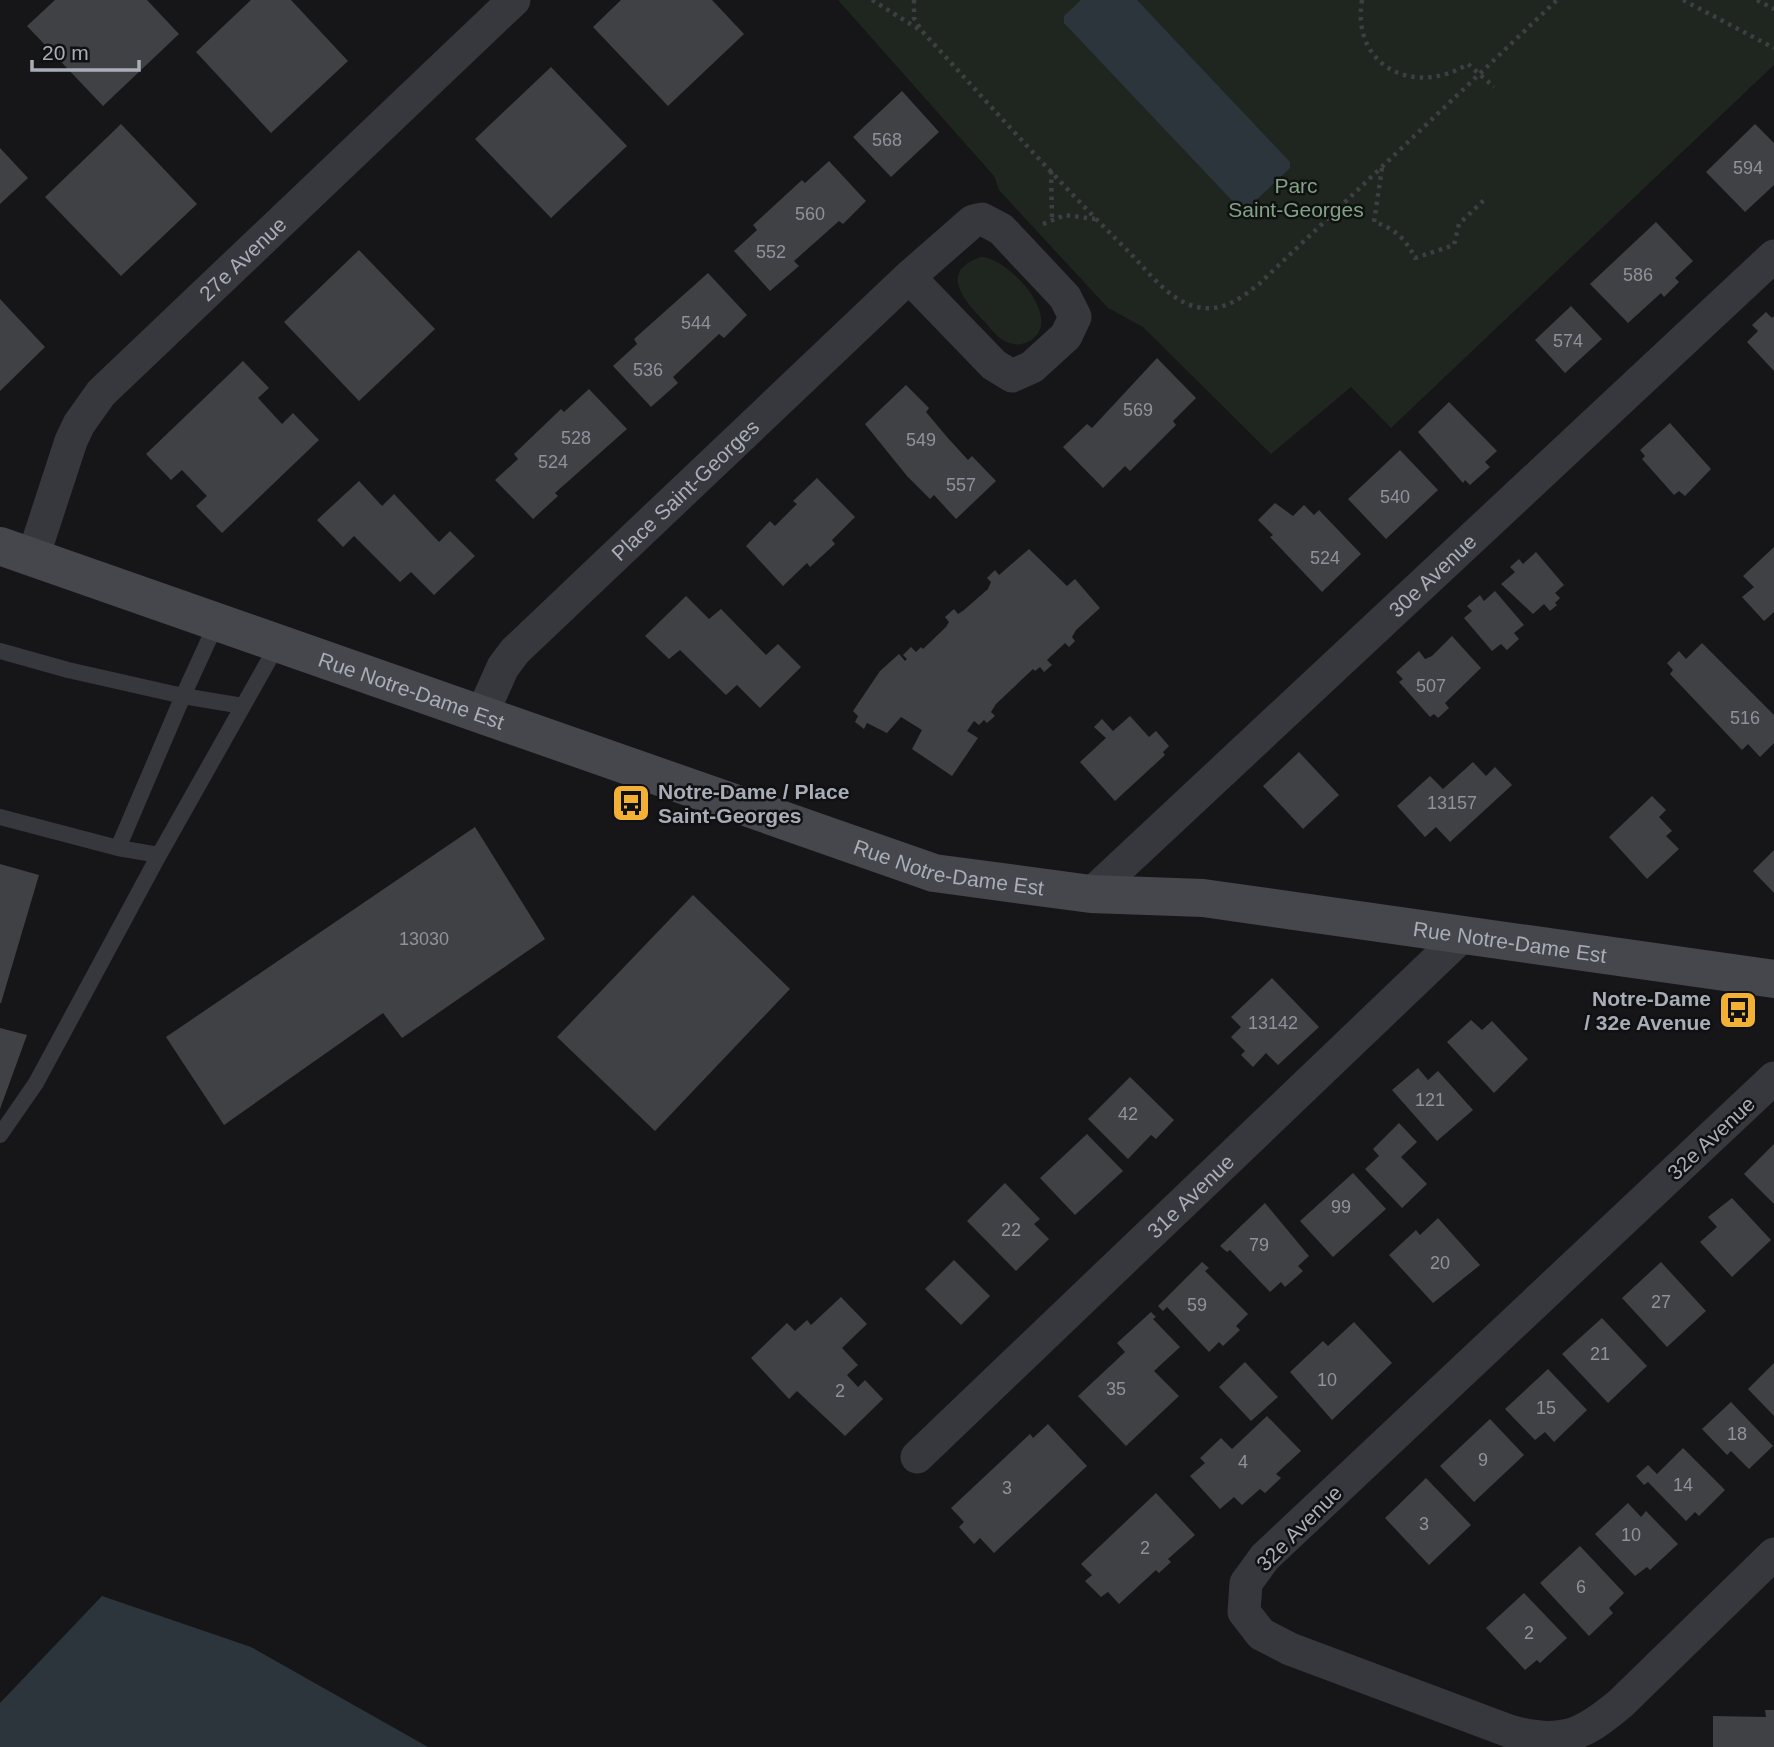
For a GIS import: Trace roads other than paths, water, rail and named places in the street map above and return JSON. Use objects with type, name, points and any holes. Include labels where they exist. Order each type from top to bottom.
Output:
[{"type":"main road","name":"Rue Notre-Dame Est","points":[[17,552],[934,873],[1091,894],[1203,898],[1774,979]]},
{"type":"street","name":"27e Avenue","points":[[17,552],[79,424],[101,393],[514,0]]},
{"type":"street","name":"Place Saint-Georges","points":[[481,716],[498,675],[515,650],[909,277],[973,221],[982,219],[991,222],[1065,297],[1075,317],[1066,336],[1021,374],[1012,376],[993,365],[909,277]]},
{"type":"street","name":"30e Avenue","points":[[1091,894],[1774,256]]},
{"type":"street","name":"31e Avenue","points":[[917,1457],[1464,934]]},
{"type":"street","name":"32e Avenue","points":[[1774,1078],[1265,1557],[1246,1583],[1244,1612],[1261,1634],[1290,1649],[1509,1731],[1539,1739],[1569,1737],[1598,1723],[1621,1703],[1774,1555]]},
{"type":"lane","points":[[118,848],[217,622]]},
{"type":"lane","points":[[0,1135],[36,1083],[159,855],[278,644]]},
{"type":"lane","points":[[0,651],[68,670],[183,696],[243,706]]},
{"type":"lane","points":[[0,817],[118,848],[159,855]]},
{"type":"place","name":"Notre-Dame / Place Saint-Georges","points":[[631,803]]},
{"type":"place","name":"Notre-Dame / 32e Avenue","points":[[1738,1010]]},
{"type":"park label","name":"Parc Saint-Georges","points":[[1296,197]]}]
